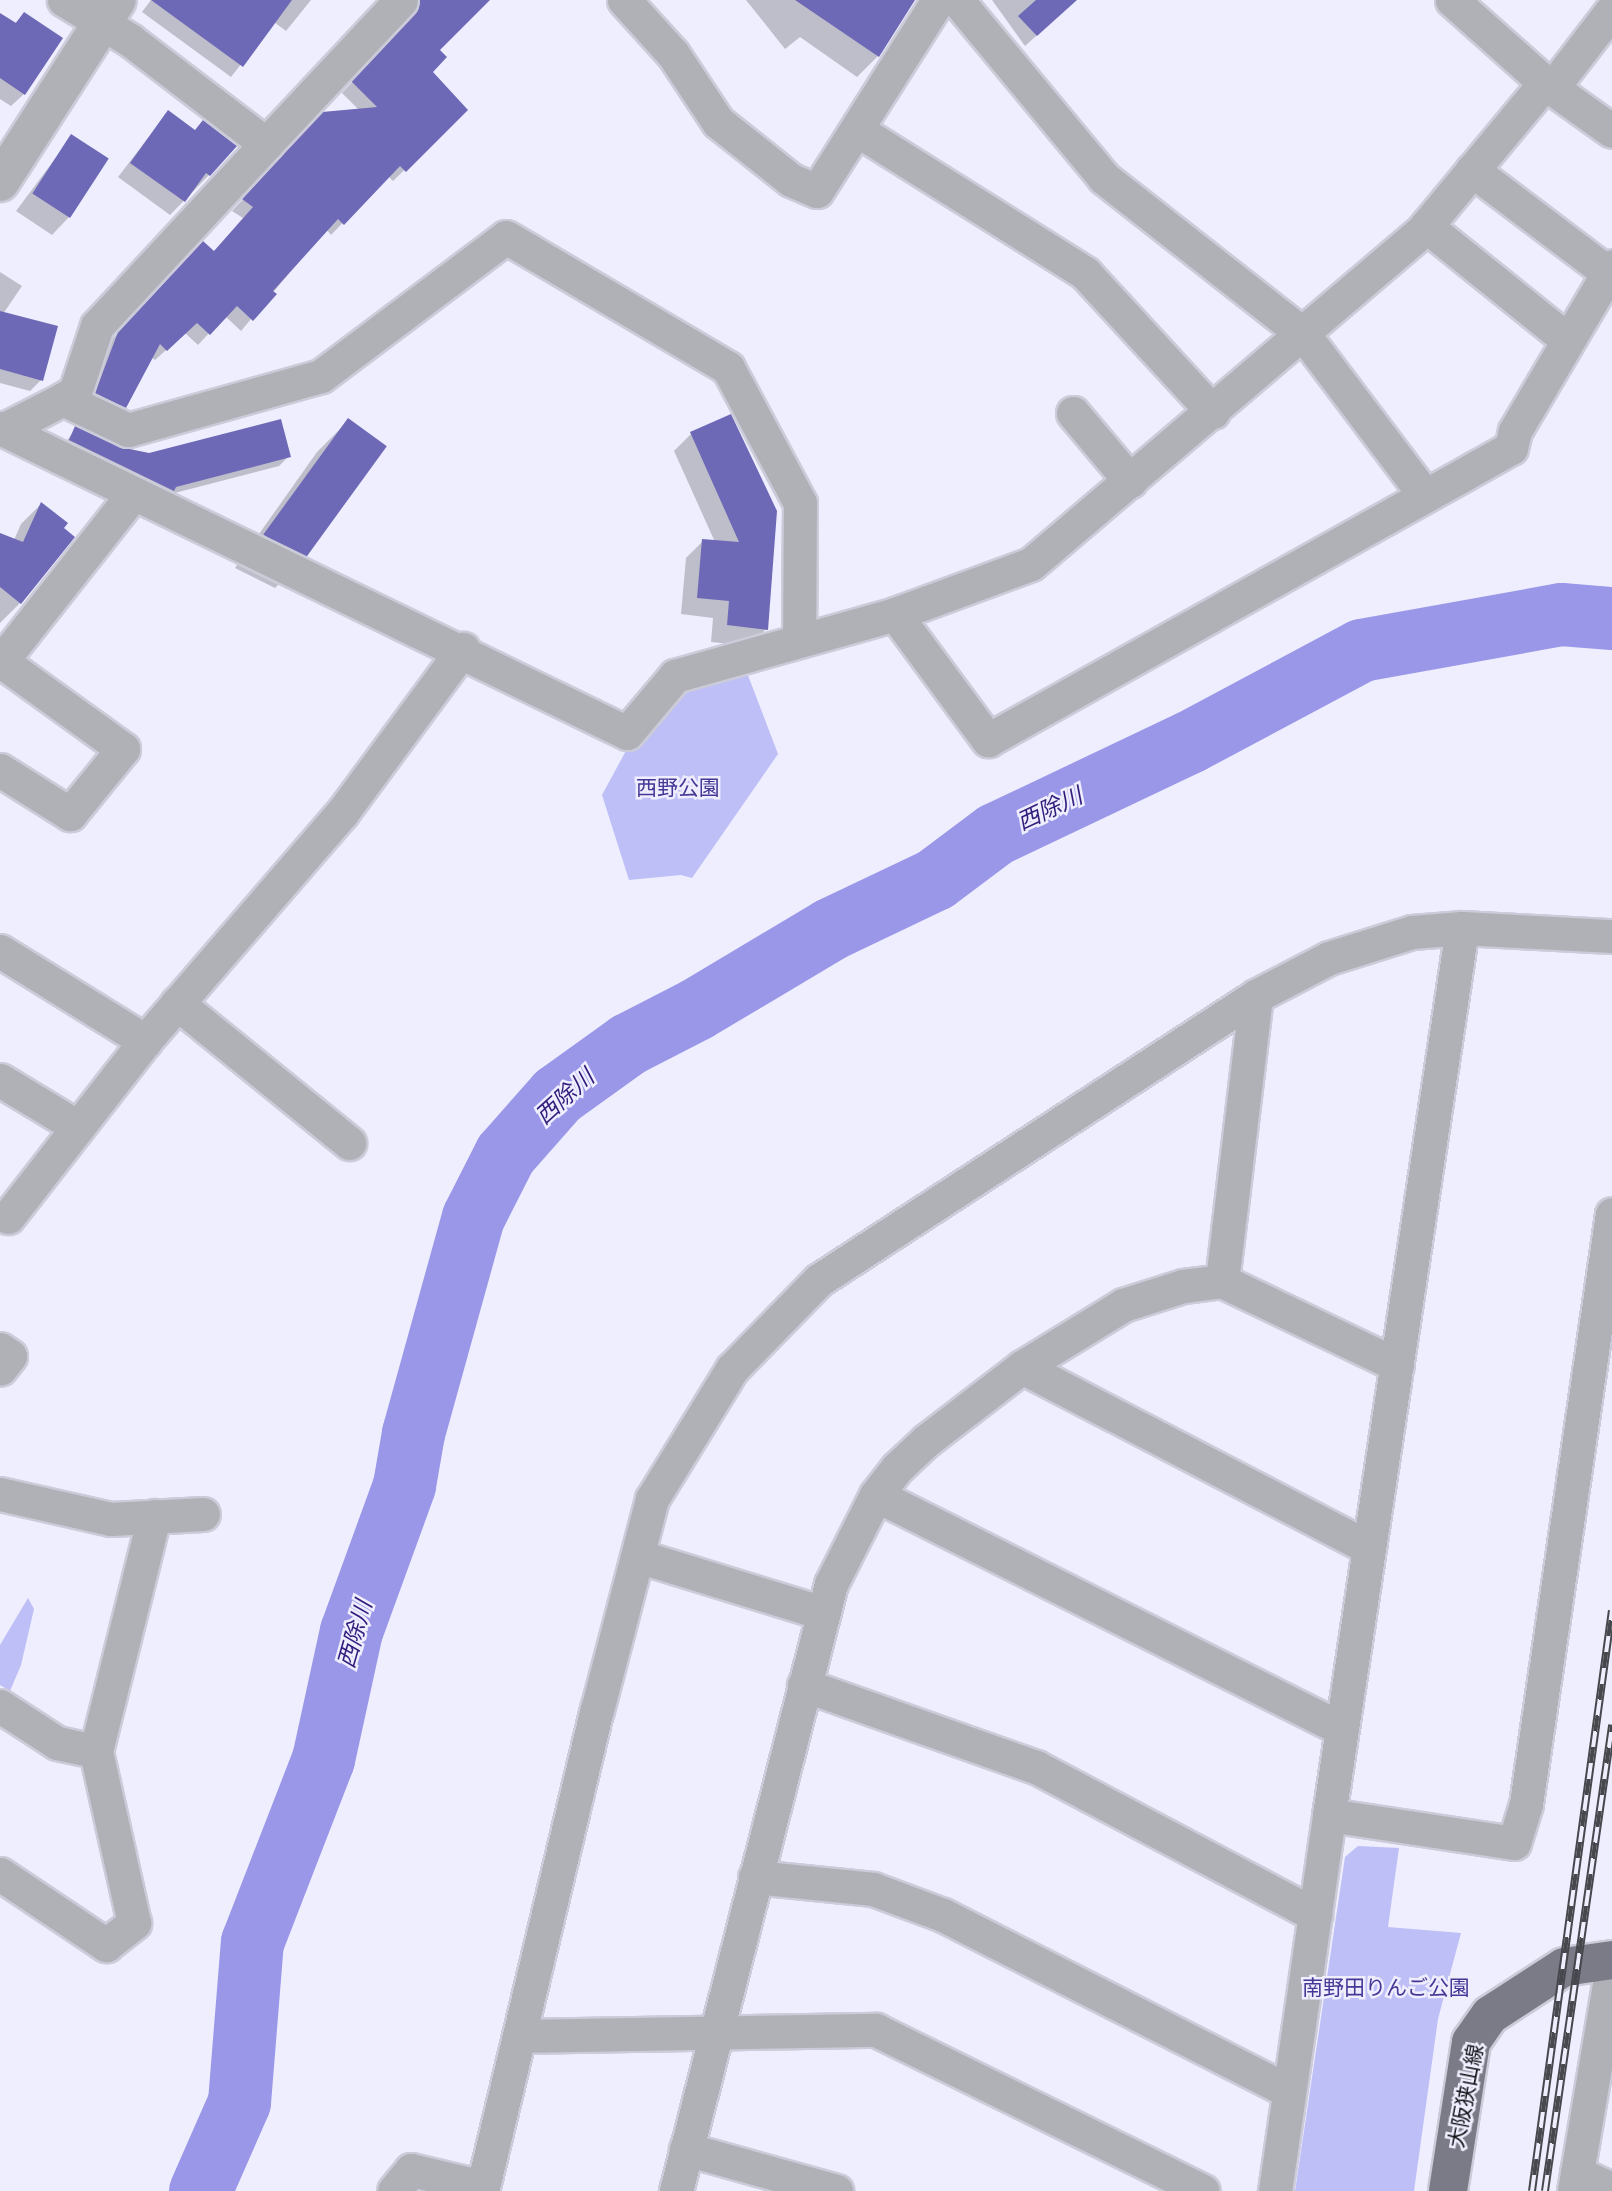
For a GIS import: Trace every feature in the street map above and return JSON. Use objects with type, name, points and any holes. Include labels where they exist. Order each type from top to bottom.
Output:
[{"type":"main road","name":"大阪狭山線","points":[[1448,2191],[1471,2042],[1490,2015],[1564,1967],[1612,1960]]},
{"type":"street","points":[[64,0],[110,11],[266,144]]},
{"type":"street","points":[[1,429],[75,393],[97,326],[401,0]]},
{"type":"street","points":[[624,0],[673,54],[718,122],[791,180],[817,191],[859,131],[939,0]]},
{"type":"street","points":[[957,0],[1104,178],[1304,335],[1424,494]]},
{"type":"street","points":[[1452,0],[1548,85],[1612,131]]},
{"type":"street","points":[[1,429],[463,649],[628,733],[676,676],[895,614],[1031,564],[1304,335],[1426,226],[1612,10]]},
{"type":"street","points":[[0,182],[110,11]]},
{"type":"street","points":[[859,131],[1085,273],[1213,412]]},
{"type":"street","points":[[895,614],[988,740],[1424,494],[1511,448],[1515,431],[1610,269],[1472,170]]},
{"type":"street","points":[[1426,226],[1568,341]]},
{"type":"street","points":[[63,399],[128,430],[321,376],[506,237],[728,368],[800,503],[799,640]]},
{"type":"street","points":[[1073,413],[1130,481]]},
{"type":"street","points":[[0,770],[70,814],[123,749],[1,662],[133,494]]},
{"type":"street","points":[[3,1220],[145,1041],[342,813],[463,649]]},
{"type":"street","points":[[394,2191],[411,2170],[482,2189],[652,1499],[732,1369],[819,1280],[1256,996],[1329,958],[1412,932],[1462,928],[1612,936]]},
{"type":"street","points":[[1275,2191],[1462,928]]},
{"type":"street","points":[[0,951],[145,1041]]},
{"type":"street","points":[[1222,1281],[1256,996]]},
{"type":"street","points":[[177,1003],[349,1143]]},
{"type":"street","points":[[0,1080],[78,1127]]},
{"type":"street","points":[[1329,1815],[1514,1843],[1526,1804],[1612,1214]]},
{"type":"street","points":[[676,2191],[713,2036],[831,1584],[876,1495],[927,1440],[1022,1367],[1124,1305],[1183,1286],[1222,1281],[1396,1365]]},
{"type":"street","points":[[0,1349],[10,1356],[0,1369]]},
{"type":"street","points":[[1022,1367],[1369,1548]]},
{"type":"street","points":[[0,1494],[111,1519],[203,1514]]},
{"type":"street","points":[[876,1495],[1342,1729]]},
{"type":"street","points":[[0,1874],[106,1945],[134,1923],[96,1751],[154,1516]]},
{"type":"street","points":[[638,1556],[823,1613]]},
{"type":"street","points":[[804,1685],[1036,1767],[1315,1915]]},
{"type":"street","points":[[0,1706],[57,1743],[96,1751]]},
{"type":"street","points":[[755,1877],[873,1889],[943,1915],[1289,2091]]},
{"type":"street","points":[[1612,1967],[1576,2182],[1612,2189]]},
{"type":"street","points":[[520,2036],[713,2036],[876,2030],[1203,2191]]},
{"type":"street","points":[[686,2148],[836,2191]]},
{"type":"green space","name":"西野公園","points":[[746,670],[778,754],[692,878],[681,875],[629,880],[602,795],[628,747],[681,686]]},
{"type":"green space","points":[[28,1598],[34,1609],[21,1665],[10,1691],[0,1685],[0,1645]]},
{"type":"green space","name":"南野田りんご公園","points":[[1358,1846],[1399,1848],[1388,1927],[1461,1933],[1438,2019],[1414,2191],[1295,2191],[1345,1857]]},
{"type":"building","points":[[151,0],[292,0],[243,67]]},
{"type":"building","points":[[420,0],[490,0],[440,50],[447,57],[433,72],[468,110],[406,172],[400,166],[344,225],[338,219],[273,291],[277,294],[253,321],[237,306],[210,335],[197,323],[167,351],[160,344],[126,408],[95,393],[118,332],[203,241],[214,251],[253,207],[242,199],[322,112],[377,107],[351,81],[415,13]]},
{"type":"building","points":[[795,0],[915,0],[879,57]]},
{"type":"building","points":[[1036,0],[1077,0],[1037,36],[1018,16]]},
{"type":"building","points":[[24,12],[63,38],[25,95],[0,78],[0,13],[16,23]]},
{"type":"building","points":[[168,110],[195,130],[203,120],[237,146],[210,176],[206,173],[185,202],[130,163]]},
{"type":"building","points":[[71,134],[109,159],[70,218],[32,194]]},
{"type":"building","points":[[0,311],[58,326],[43,381],[0,369]]},
{"type":"building","points":[[731,414],[777,511],[768,630],[727,625],[729,601],[697,598],[702,539],[739,542],[690,432]]},
{"type":"building","points":[[348,418],[387,446],[302,563],[263,534]]},
{"type":"building","points":[[281,419],[291,457],[176,487],[174,491],[69,440],[75,426],[120,447],[149,453]]},
{"type":"building","points":[[41,502],[68,523],[64,528],[75,537],[21,604],[0,587],[0,533],[23,542]]},
{"type":"waterway","name":"西除川","points":[[200,2191],[239,2102],[252,1942],[323,1759],[351,1631],[404,1485],[413,1433],[473,1217],[505,1154],[557,1095],[628,1044],[696,1009],[830,929],[935,879],[995,834],[1189,742],[1361,650],[1561,614],[1612,618]]},
{"type":"railway","points":[[1532,2191],[1612,1610]]},
{"type":"railway","points":[[1545,2191],[1612,1725]]}]
